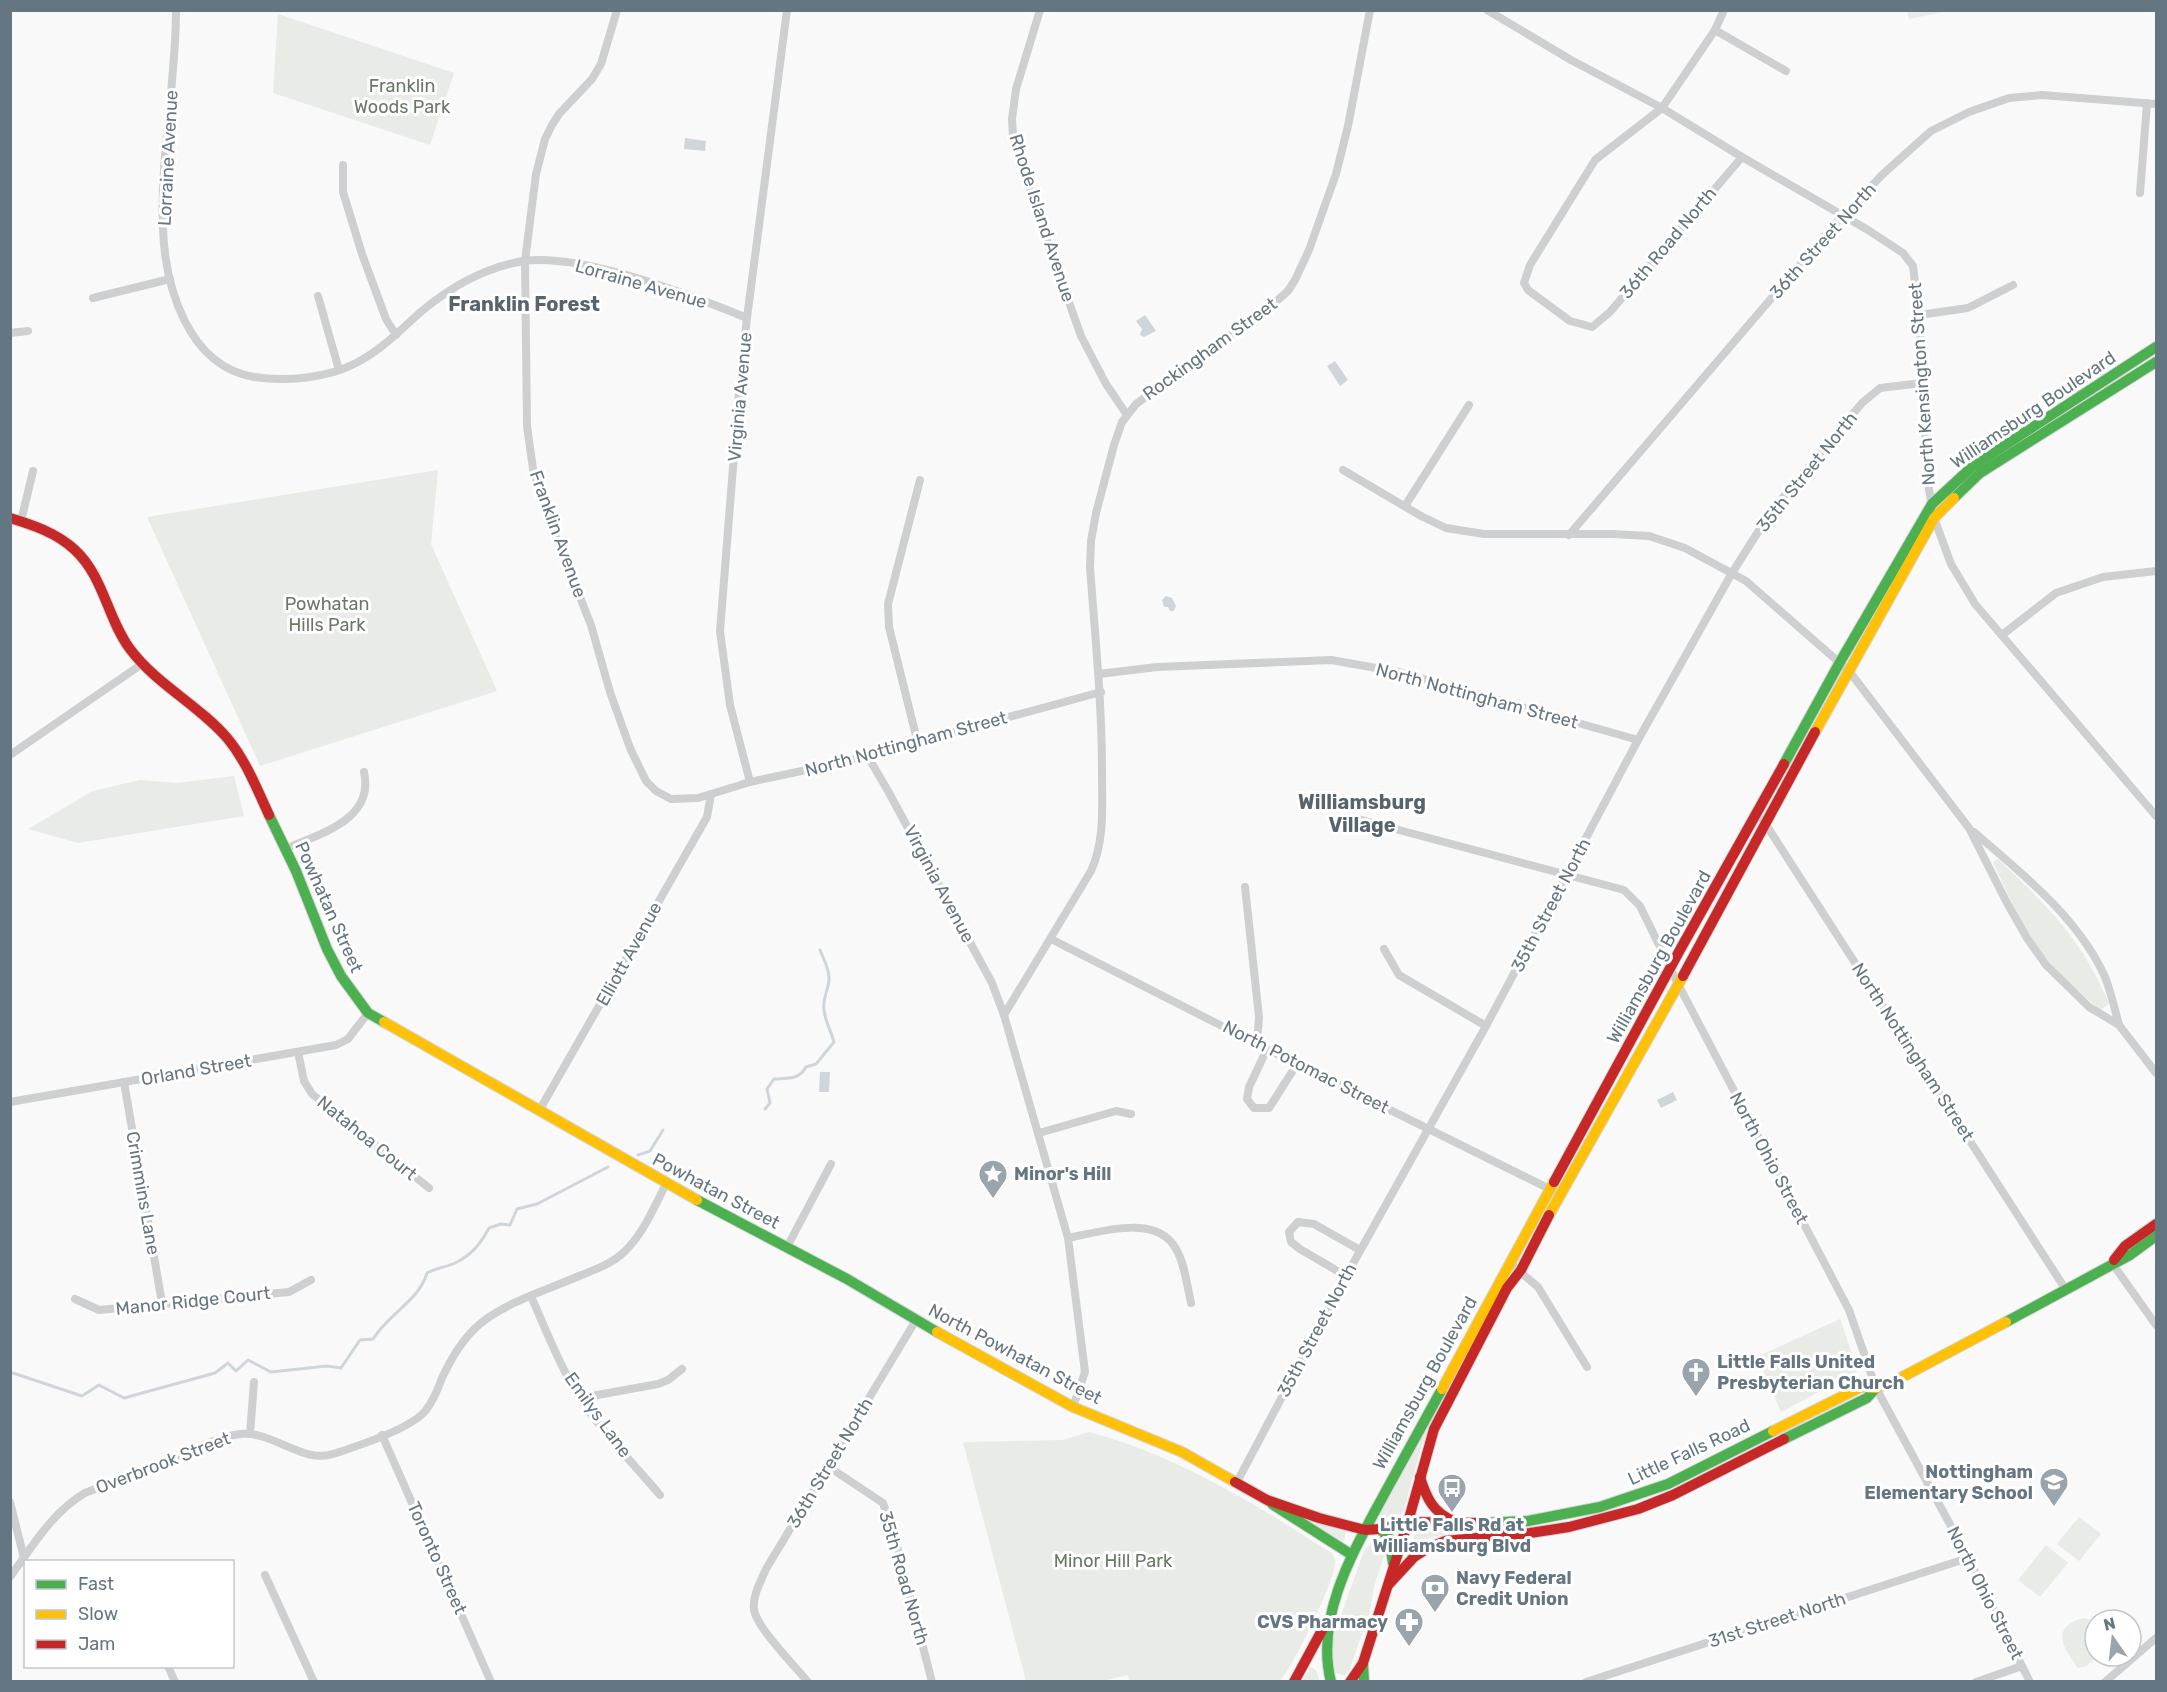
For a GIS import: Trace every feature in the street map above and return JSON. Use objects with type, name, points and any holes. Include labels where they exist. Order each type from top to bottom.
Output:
[{"type":"main road","name":"Williamsburg Boulevard","points":[[1331,1682],[1324,1656],[1333,1608],[1352,1555],[1510,1263],[1555,1192],[1678,984],[1839,662],[1932,504],[1973,466],[2157,347]]},
{"type":"main road","name":"Williamsburg Boulevard","points":[[1350,1682],[1363,1663],[1408,1522],[1434,1428],[1507,1288],[1521,1270],[1555,1192],[1671,969],[1849,671],[1934,518],[1980,473],[2157,362]]},
{"type":"main road","name":"Powhatan Street","points":[[16,520],[37,525],[59,536],[84,559],[98,581],[117,629],[142,664],[164,686],[208,719],[239,754],[285,849],[342,979],[358,1003],[368,1013],[666,1184],[847,1279]]},
{"type":"main road","name":"Little Falls Road","points":[[2112,1263],[2125,1246],[2157,1224]]},
{"type":"main road","name":"Little Falls Road","points":[[1365,1530],[1408,1522],[1462,1524],[1528,1521],[1566,1515],[1634,1497],[1668,1484],[1861,1387],[1876,1388],[1891,1383],[2130,1255],[2157,1236]]},
{"type":"main road","name":"North Powhatan Street","points":[[847,1279],[1072,1407],[1158,1441],[1267,1500],[1319,1518],[1365,1530]]},
{"type":"main road","name":"Little Falls Road","points":[[1386,1587],[1414,1557],[1445,1541],[1569,1527],[1603,1520],[1673,1495],[1867,1398],[1876,1388]]},
{"type":"main road","points":[[1420,1476],[1424,1494],[1437,1513],[1462,1524]]},
{"type":"main road","name":"North Powhatan Street","points":[[1267,1500],[1274,1507],[1352,1555]]},
{"type":"main road","points":[[1380,1529],[1389,1538],[1393,1566]]},
{"type":"main road","points":[[1294,1682],[1310,1656],[1333,1608]]},
{"type":"main road","points":[[1363,1663],[1364,1682]]},
{"type":"street","name":"Lorraine Avenue","points":[[176,10],[163,229],[170,279],[180,309],[192,336],[202,349],[221,364],[247,375],[274,379],[302,377],[339,370],[375,353],[424,310],[460,284],[494,268],[525,261],[547,260],[602,269],[713,304],[747,318]]},
{"type":"street","name":"Franklin Avenue","points":[[617,10],[601,64],[592,79],[559,114],[545,139],[532,194],[525,261],[527,426],[533,469],[545,509],[591,625],[610,692],[640,772],[656,791],[671,799],[682,800],[711,794]]},
{"type":"street","name":"Virginia Avenue","points":[[750,782],[730,705],[720,631],[739,392],[787,10]]},
{"type":"street","name":"Rhode Island Avenue","points":[[1040,10],[1016,89],[1012,118],[1013,136],[1077,326],[1091,360],[1127,415]]},
{"type":"street","name":"Rockingham Street","points":[[1004,1016],[1091,871],[1099,849],[1101,692],[1090,567],[1091,541],[1096,513],[1122,422],[1136,404],[1271,306],[1288,291],[1295,280],[1309,250],[1339,165],[1370,10]]},
{"type":"street","name":"North Kensington Street","points":[[1487,10],[1571,60],[1662,108],[1903,253],[1913,266],[1919,315],[1926,462],[1934,518],[1943,544],[1975,604],[2157,816]]},
{"type":"street","points":[[1662,108],[1715,30],[1724,10]]},
{"type":"street","points":[[1715,30],[1786,71]]},
{"type":"street","name":"36th Street North","points":[[1569,535],[1843,215],[1883,174],[1931,131],[1969,112],[2009,98],[2042,95],[2157,104]]},
{"type":"street","points":[[2140,193],[2147,103]]},
{"type":"street","name":"36th Road North","points":[[1662,108],[1595,160],[1536,256],[1524,283],[1528,290],[1570,321],[1592,327],[1610,312],[1742,157]]},
{"type":"street","points":[[343,165],[343,192],[362,254],[386,320],[396,335]]},
{"type":"street","points":[[93,298],[170,279]]},
{"type":"street","points":[[1919,315],[1968,308],[2013,285]]},
{"type":"street","points":[[318,296],[339,370]]},
{"type":"street","points":[[10,333],[28,331]]},
{"type":"street","name":"35th Street North","points":[[1237,1482],[1346,1276],[1430,1128],[1638,740],[1732,573],[1770,513],[1862,404],[1880,388],[1922,383]]},
{"type":"street","points":[[1405,506],[1469,405]]},
{"type":"street","points":[[1343,470],[1446,528],[1484,534],[1649,536],[1685,548],[1746,581],[1849,671],[1969,828],[2007,903],[2046,965],[2089,1007],[2119,1025],[2157,1073]]},
{"type":"street","points":[[16,520],[33,471]]},
{"type":"street","points":[[917,740],[889,627],[888,604],[920,480]]},
{"type":"street","points":[[2002,635],[2056,593],[2103,577],[2157,571]]},
{"type":"street","name":"North Nottingham Street","points":[[1099,674],[1157,667],[1331,660],[1399,672],[1638,740]]},
{"type":"street","points":[[10,754],[142,664]]},
{"type":"street","name":"North Nottingham Street","points":[[711,794],[1101,692]]},
{"type":"street","name":"Virginia Avenue","points":[[867,755],[988,975],[1004,1016],[1068,1238],[1085,1372],[1072,1407]]},
{"type":"street","points":[[285,849],[343,823],[353,815],[364,795],[364,772]]},
{"type":"street","name":"Elliott Avenue","points":[[538,1111],[707,817],[711,794]]},
{"type":"street","name":"North Ohio Street","points":[[1354,818],[1624,890],[1640,906],[1678,984],[1849,1310],[1876,1388],[1968,1558],[2030,1682]]},
{"type":"street","name":"North Nottingham Street","points":[[1761,818],[2066,1290]]},
{"type":"street","points":[[1969,828],[2058,908],[2082,939],[2105,977],[2119,1025]]},
{"type":"street","points":[[1245,886],[1259,1017],[1257,1042]]},
{"type":"street","name":"North Potomac Street","points":[[1051,939],[1555,1192]]},
{"type":"street","points":[[1384,949],[1399,975],[1486,1026]]},
{"type":"street","name":"Orland Street","points":[[10,1102],[345,1042],[353,1035],[368,1013]]},
{"type":"street","points":[[1268,1049],[1249,1087],[1247,1099],[1254,1108],[1269,1108],[1297,1064]]},
{"type":"street","name":"Natahoa Court","points":[[298,1052],[304,1081],[312,1094],[429,1188]]},
{"type":"street","name":"Crimmins Lane","points":[[124,1082],[162,1303]]},
{"type":"street","points":[[1039,1134],[1116,1111],[1131,1114]]},
{"type":"street","points":[[787,1247],[831,1164]]},
{"type":"street","name":"Overbrook Street","points":[[10,1576],[66,1505],[85,1493],[218,1440],[250,1434],[265,1436],[306,1453],[322,1456],[409,1424],[425,1412],[449,1364],[469,1335],[493,1315],[617,1258],[632,1244],[666,1184]]},
{"type":"street","points":[[1346,1276],[1300,1249],[1291,1242],[1289,1232],[1298,1222],[1314,1224],[1360,1251]]},
{"type":"street","points":[[1068,1238],[1115,1229],[1148,1228],[1167,1235],[1178,1250],[1191,1303]]},
{"type":"street","points":[[1510,1263],[1521,1270],[1538,1287],[1587,1367]]},
{"type":"street","points":[[2112,1263],[2157,1325]]},
{"type":"street","name":"Manor Ridge Court","points":[[75,1299],[99,1310],[289,1292],[311,1280]]},
{"type":"street","name":"Emilys Lane","points":[[531,1296],[564,1370],[580,1398],[660,1495]]},
{"type":"street","name":"36th Street North","points":[[808,1682],[760,1622],[754,1610],[757,1589],[766,1569],[916,1320]]},
{"type":"street","points":[[580,1398],[658,1384],[668,1380],[682,1369]]},
{"type":"street","points":[[250,1434],[254,1382]]},
{"type":"street","name":"Toronto Street","points":[[382,1435],[491,1682]]},
{"type":"street","name":"35th Road North","points":[[829,1467],[883,1503],[894,1534],[932,1682]]},
{"type":"street","points":[[10,1502],[24,1558]]},
{"type":"street","name":"31st Street North","points":[[1586,1682],[1968,1558]]},
{"type":"street","points":[[265,1575],[314,1682]]},
{"type":"street","points":[[2105,1682],[2157,1638]]},
{"type":"street","points":[[1976,1682],[2022,1666]]},
{"type":"street","points":[[169,1668],[175,1682]]},
{"type":"green space","points":[[1907,10],[1948,11],[1909,19]]},
{"type":"green space","name":"Franklin Woods Park","points":[[278,14],[454,73],[430,145],[273,93]]},
{"type":"green space","name":"Powhatan Hills Park","points":[[438,470],[431,544],[497,691],[260,766],[147,517]]},
{"type":"green space","points":[[234,776],[244,816],[78,843],[28,829],[93,791],[140,780],[177,783]]},
{"type":"green space","points":[[1998,859],[2060,922],[2096,975],[2109,1004],[2100,1010],[2050,963],[2025,927],[2005,888],[1993,862]]},
{"type":"green space","points":[[1840,1319],[1858,1371],[1781,1412],[1763,1371],[1761,1355]]},
{"type":"green space","points":[[1444,1397],[1422,1445],[1403,1513],[1376,1520]]},
{"type":"green space","name":"Minor Hill Park","points":[[1089,1432],[1134,1446],[1199,1475],[1261,1509],[1332,1553],[1335,1562],[1328,1587],[1303,1642],[1280,1681],[1130,1682],[1128,1675],[1102,1681],[1026,1681],[963,1442],[1063,1440]]},
{"type":"green space","points":[[2079,1517],[2101,1534],[2079,1561],[2057,1544]]},
{"type":"green space","points":[[1317,1523],[1346,1531],[1344,1540],[1341,1541],[1314,1526]]},
{"type":"green space","points":[[1449,1528],[1451,1530],[1449,1533],[1429,1538],[1411,1548],[1416,1529]]},
{"type":"green space","points":[[1379,1536],[1382,1536],[1385,1541],[1384,1556],[1374,1587],[1370,1611],[1349,1671],[1344,1675],[1335,1673],[1331,1665],[1331,1643],[1364,1551]]},
{"type":"green space","points":[[2046,1545],[2068,1563],[2040,1597],[2018,1580]]},
{"type":"green space","points":[[2083,1618],[2083,1667],[2078,1668],[2062,1639],[2066,1627]]},
{"type":"green space","points":[[1311,1667],[1316,1670],[1320,1681],[1302,1681]]},
{"type":"shaded area","points":[[685,138],[706,141],[705,151],[684,149]]},
{"type":"shaded area","points":[[1145,315],[1156,331],[1144,337],[1140,335],[1142,329],[1136,321]]},
{"type":"shaded area","points":[[1335,361],[1348,380],[1340,386],[1327,366]]},
{"type":"shaded area","points":[[1166,596],[1172,598],[1176,606],[1174,611],[1164,607],[1162,600]]},
{"type":"shaded area","points":[[820,1072],[830,1072],[829,1092],[819,1092]]},
{"type":"shaded area","points":[[1673,1092],[1677,1100],[1661,1108],[1657,1100]]},
{"type":"waterway","points":[[765,1109],[770,1103],[767,1089],[774,1079],[793,1078],[800,1074],[806,1067],[816,1064],[834,1042],[824,1006],[829,977],[820,950]]},
{"type":"waterway","points":[[638,1155],[650,1151],[663,1130]]},
{"type":"waterway","points":[[10,1372],[82,1396],[99,1385],[124,1398],[215,1373],[228,1363],[236,1371],[248,1360],[271,1372],[327,1366],[341,1368],[360,1340],[373,1339],[379,1330],[410,1300],[423,1283],[427,1273],[455,1263],[466,1256],[479,1244],[489,1228],[501,1224],[510,1225],[517,1209],[537,1204],[608,1167]]},
{"type":"traffic: fast","points":[[1784,764],[1932,504],[1973,466],[2156,347]]},
{"type":"traffic: fast","points":[[1954,498],[1980,473],[2156,362]]},
{"type":"traffic: fast","points":[[269,815],[341,976],[368,1013],[384,1022]]},
{"type":"traffic: fast","points":[[697,1200],[847,1279],[937,1332]]},
{"type":"traffic: fast","points":[[2006,1322],[2130,1255],[2156,1236]]},
{"type":"traffic: fast","points":[[1784,1439],[1867,1398],[1876,1388]]},
{"type":"traffic: fast","points":[[1331,1682],[1327,1657],[1328,1631],[1341,1582],[1363,1534],[1442,1389]]},
{"type":"traffic: fast","points":[[1479,1523],[1528,1521],[1600,1507],[1668,1484],[1773,1431]]},
{"type":"traffic: fast","points":[[1272,1504],[1352,1555]]},
{"type":"traffic: fast","points":[[1380,1529],[1389,1538],[1393,1563]]},
{"type":"traffic: fast","points":[[1363,1663],[1364,1682]]},
{"type":"traffic: slow","points":[[1815,732],[1934,518],[1954,498]]},
{"type":"traffic: slow","points":[[1549,1215],[1683,976]]},
{"type":"traffic: slow","points":[[384,1022],[697,1200]]},
{"type":"traffic: slow","points":[[1442,1389],[1554,1182]]},
{"type":"traffic: slow","points":[[1773,1431],[1861,1387],[1876,1388],[1891,1383],[2006,1322]]},
{"type":"traffic: slow","points":[[937,1332],[1073,1407],[1182,1452],[1235,1482]]},
{"type":"traffic: jam","points":[[10,518],[53,534],[68,544],[85,561],[93,572],[122,637],[130,649],[141,662],[228,739],[246,766],[269,815]]},
{"type":"traffic: jam","points":[[1683,976],[1815,732]]},
{"type":"traffic: jam","points":[[1554,1182],[1784,764]]},
{"type":"traffic: jam","points":[[1350,1682],[1363,1663],[1408,1522],[1434,1429],[1507,1288],[1521,1270],[1549,1215]]},
{"type":"traffic: jam","points":[[2114,1260],[2125,1246],[2156,1224]]},
{"type":"traffic: jam","points":[[1389,1584],[1414,1557],[1445,1541],[1569,1527],[1638,1509],[1673,1495],[1784,1439]]},
{"type":"traffic: jam","points":[[1420,1477],[1431,1504],[1441,1514],[1454,1521]]},
{"type":"traffic: jam","points":[[1235,1482],[1267,1500],[1319,1518],[1365,1530],[1408,1522],[1479,1523]]},
{"type":"traffic: jam","points":[[1294,1682],[1327,1621]]},
{"type":"place","name":"Minor's Hill","points":[[993,1200]]},
{"type":"place","name":"Little Falls United Presbyterian Church","points":[[1696,1398]]},
{"type":"place","name":"Nottingham Elementary School","points":[[2054,1508]]},
{"type":"place","name":"Little Falls Rd at Williamsburg Blvd","points":[[1452,1514]]},
{"type":"place","name":"Navy Federal Credit Union","points":[[1435,1614]]},
{"type":"place","name":"CVS Pharmacy","points":[[1409,1648]]},
{"type":"district","name":"Franklin Forest","points":[[524,304]]},
{"type":"district","name":"Williamsburg Village","points":[[1362,814]]}]
